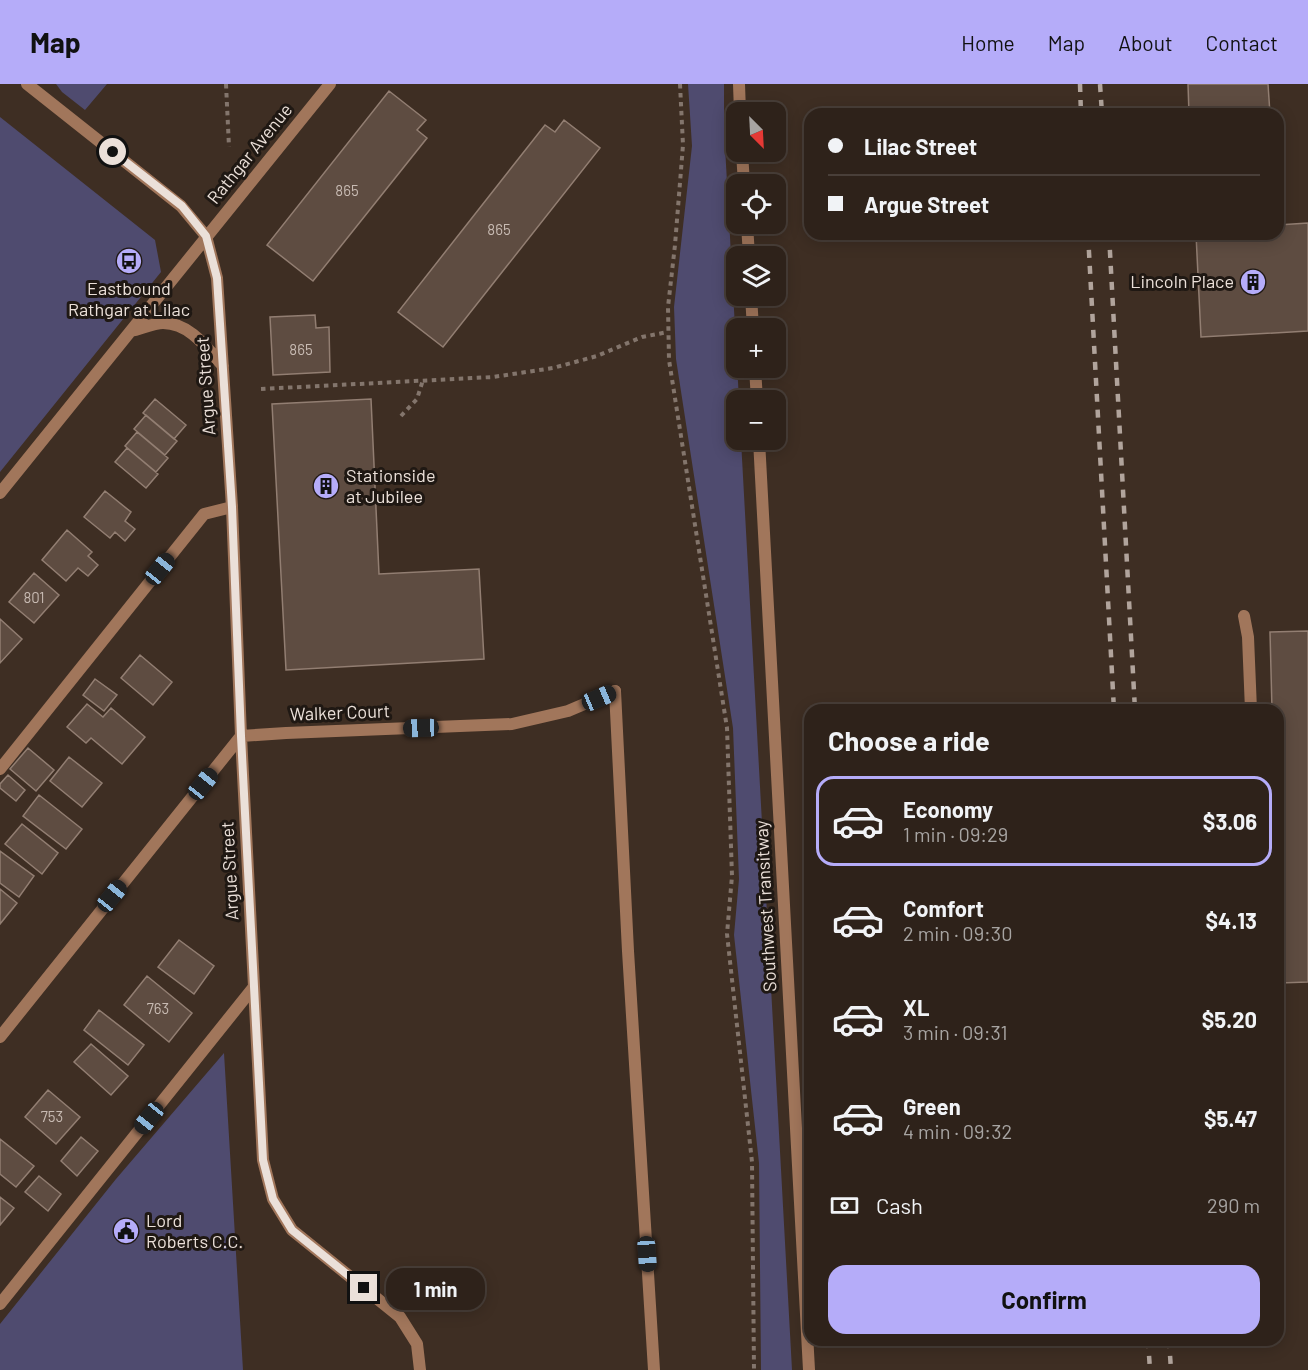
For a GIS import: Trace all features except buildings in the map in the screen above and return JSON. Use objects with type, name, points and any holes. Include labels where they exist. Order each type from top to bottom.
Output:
[{"type":"street","points":[[27,84],[182,206],[206,236]]},
{"type":"street","name":"Rathgar Avenue","points":[[0,493],[330,84]]},
{"type":"street","points":[[740,84],[740,102]]},
{"type":"street","name":"Argue Street","points":[[206,236],[217,278],[232,507],[241,736],[263,1160],[273,1199],[292,1230],[400,1317],[417,1344],[420,1370]]},
{"type":"street","points":[[131,331],[163,323],[184,327],[201,341],[223,366]]},
{"type":"street","name":"Southwest Transitway","points":[[760,450],[804,1277]]},
{"type":"street","points":[[0,769],[204,514],[232,507]]},
{"type":"street","points":[[1244,616],[1248,637],[1251,704]]},
{"type":"street","name":"Walker Court","points":[[241,736],[512,724],[568,711],[615,691],[628,951],[654,1370]]},
{"type":"street","points":[[0,1036],[241,736]]},
{"type":"street","points":[[0,1304],[253,988]]},
{"type":"street","name":"Southwest Transitway","points":[[808,1346],[809,1370]]},
{"type":"path","points":[[226,84],[229,147]]},
{"type":"path","points":[[680,84],[683,145],[668,307],[669,360],[727,728],[732,876],[727,934],[752,1162],[754,1370]]},
{"type":"path","points":[[261,389],[493,377],[553,368],[597,356],[642,337],[668,332]]},
{"type":"path","points":[[401,416],[417,399],[423,381]]},
{"type":"shaded area","points":[[56,84],[107,84],[85,110],[62,92]]},
{"type":"shaded area","points":[[688,84],[724,84],[726,234],[730,234],[731,246],[726,246],[726,306],[734,306],[734,318],[726,318],[726,378],[738,378],[738,390],[726,390],[726,450],[742,450],[792,1370],[761,1370],[759,1163],[734,935],[739,879],[733,728],[676,359],[674,307],[692,146]]},
{"type":"shaded area","points":[[0,117],[155,240],[161,272],[0,472]]},
{"type":"shaded area","name":"Lord Roberts C.C.","points":[[224,1053],[243,1370],[0,1370],[0,1324],[116,1179]]},
{"type":"railway","points":[[1080,84],[1081,108]]},
{"type":"railway","points":[[1100,84],[1102,108]]},
{"type":"railway","points":[[1088,240],[1114,704]]},
{"type":"railway","points":[[1109,240],[1135,704]]},
{"type":"railway","points":[[1148,1346],[1150,1370]]},
{"type":"railway","points":[[1169,1346],[1171,1370]]},
{"type":"place","name":"Eastbound Rathgar at Lilac","points":[[129,261]]},
{"type":"place","name":"Lincoln Place","points":[[1253,282]]},
{"type":"place","name":"Stationside at Jubilee","points":[[326,486]]},
{"type":"place","name":"Lord Roberts C.C.","points":[[126,1231]]},
{"type":"route","points":[[113,152],[182,206],[206,236],[217,278],[232,507],[241,736],[263,1160],[273,1199],[292,1230],[364,1288]]}]
